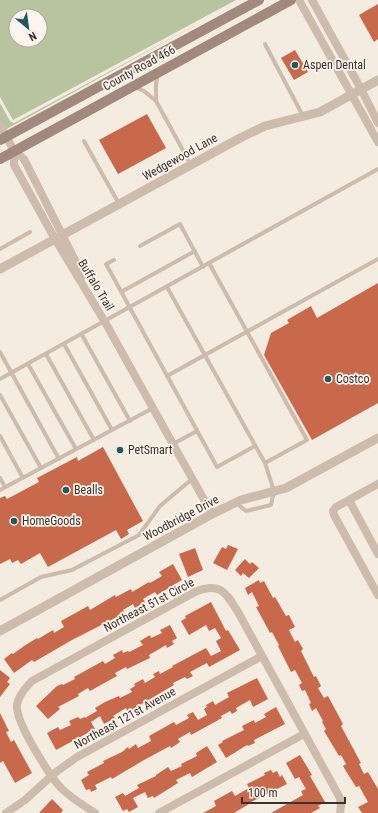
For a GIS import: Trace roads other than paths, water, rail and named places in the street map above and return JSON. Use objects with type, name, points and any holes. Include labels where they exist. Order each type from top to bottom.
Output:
[{"type":"main road","name":"County Road 466","points":[[3,139],[259,0]]},
{"type":"main road","name":"County Road 466","points":[[0,158],[291,0]]},
{"type":"street","points":[[299,0],[378,142]]},
{"type":"street","points":[[312,0],[378,123]]},
{"type":"street","name":"Wedgewood Lane","points":[[0,270],[242,137],[265,126],[320,112],[378,80]]},
{"type":"street","points":[[0,125],[3,139],[14,151]]},
{"type":"street","name":"Buffalo Trail","points":[[14,151],[14,165],[59,237],[212,514]]},
{"type":"street","name":"Woodbridge Drive","points":[[0,631],[212,514],[236,502],[286,488],[378,438]]},
{"type":"street","points":[[378,484],[336,507],[333,514],[378,595]]},
{"type":"street","points":[[348,500],[378,554]]},
{"type":"street","name":"Northeast 51st Circle","points":[[95,813],[70,796],[60,787],[52,776],[19,718],[17,706],[19,698],[24,689],[37,679],[195,592],[212,587],[225,592],[262,656],[340,798],[340,813]]},
{"type":"street","name":"Northeast 121st Avenue","points":[[5,813],[25,800],[52,776],[77,758],[262,656]]},
{"type":"street","points":[[159,813],[304,734]]},
{"type":"lane","points":[[265,44],[303,116]]},
{"type":"lane","points":[[156,101],[156,84],[159,72]]},
{"type":"lane","points":[[133,86],[144,91],[156,101],[191,166]]},
{"type":"lane","points":[[84,141],[119,205]]},
{"type":"lane","points":[[0,379],[82,335],[378,169]]},
{"type":"lane","points":[[140,246],[180,224],[204,267]]},
{"type":"lane","points":[[0,249],[30,232]]},
{"type":"lane","points":[[121,292],[195,251]]},
{"type":"lane","points":[[167,376],[378,259]]},
{"type":"lane","points":[[114,260],[106,264],[217,467],[255,446]]},
{"type":"lane","points":[[209,263],[307,440],[265,463]]},
{"type":"lane","points":[[167,287],[265,463],[274,491],[271,505],[246,511],[236,502]]},
{"type":"lane","points":[[82,335],[130,421]]},
{"type":"lane","points":[[64,344],[112,430]]},
{"type":"lane","points":[[0,352],[59,459]]},
{"type":"lane","points":[[46,354],[94,440]]},
{"type":"lane","points":[[28,364],[76,449]]},
{"type":"lane","points":[[0,395],[41,468]]},
{"type":"lane","points":[[0,490],[154,408]]},
{"type":"lane","points":[[173,444],[197,431]]},
{"type":"lane","points":[[0,436],[23,478]]},
{"type":"lane","points":[[0,478],[5,487]]},
{"type":"lane","points":[[0,600],[41,577],[72,570],[139,535],[160,506],[192,478]]},
{"type":"lane","points":[[0,808],[5,813]]},
{"type":"place","name":"Aspen Dental","points":[[295,65]]},
{"type":"place","name":"Costco","points":[[328,379]]},
{"type":"place","name":"PetSmart","points":[[120,450]]},
{"type":"place","name":"Bealls","points":[[66,490]]},
{"type":"place","name":"HomeGoods","points":[[14,521]]}]
